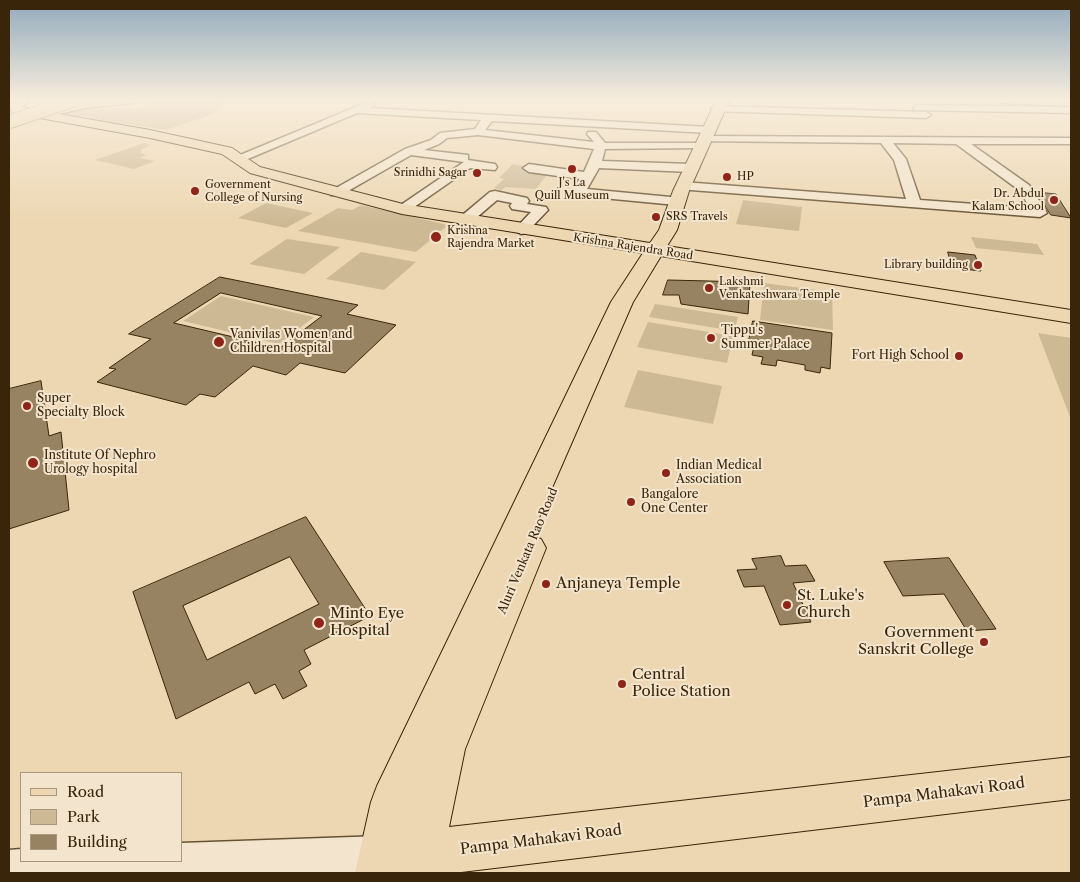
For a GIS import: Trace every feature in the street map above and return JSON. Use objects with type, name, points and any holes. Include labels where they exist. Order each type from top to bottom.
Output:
[{"type":"main road","name":"Krishna Rajendra Road","points":[[165,140],[226,151],[255,170],[402,209],[464,221],[661,247],[1071,307]]},
{"type":"main road","name":"Aluri Venkata Rao Road","points":[[400,864],[444,749],[628,317],[661,247],[676,201],[704,140]]},
{"type":"main road","name":"Krishna Rajendra Road","points":[[661,247],[1071,316]]},
{"type":"main road","name":"Aluri Venkata Rao Road","points":[[400,864],[393,802],[626,294],[661,247]]},
{"type":"main road","name":"Pampa Mahakavi Road","points":[[400,864],[1071,778]]},
{"type":"street","points":[[239,158],[283,140]]},
{"type":"street","points":[[336,192],[409,151],[434,140]]},
{"type":"street","points":[[542,140],[600,146],[677,140]]},
{"type":"street","points":[[598,140],[600,146],[595,164],[580,189],[582,192],[676,201]]},
{"type":"street","points":[[884,140],[900,159],[914,203]]},
{"type":"street","points":[[926,140],[939,150]]},
{"type":"street","points":[[683,186],[1040,213],[1024,188],[959,140]]},
{"type":"street","points":[[968,140],[1071,142]]},
{"type":"street","points":[[549,141],[529,168],[588,176]]},
{"type":"street","points":[[409,151],[464,158]]},
{"type":"street","points":[[877,153],[911,153]]},
{"type":"street","points":[[402,209],[468,164],[491,167]]},
{"type":"street","points":[[595,164],[691,168]]},
{"type":"street","points":[[464,221],[494,196],[522,201],[517,206],[541,210],[521,230]]},
{"type":"street","name":"Pampa Mahakavi Road","points":[[9,868],[400,864]]},
{"type":"green space","points":[[144,143],[150,145],[141,150],[141,153],[146,155],[140,158],[155,161],[134,169],[95,160]]},
{"type":"green space","points":[[513,164],[549,172],[536,189],[506,187],[501,190],[494,188],[504,179],[499,178]]},
{"type":"green space","points":[[743,200],[802,207],[799,231],[736,224]]},
{"type":"green space","points":[[266,203],[313,213],[286,228],[238,218]]},
{"type":"green space","points":[[361,205],[448,225],[416,252],[298,231],[338,208],[352,210]]},
{"type":"green space","points":[[971,237],[1037,244],[1044,255],[976,248]]},
{"type":"green space","points":[[287,239],[340,247],[304,274],[249,264]]},
{"type":"green space","points":[[361,252],[416,262],[384,290],[326,279]]},
{"type":"green space","points":[[764,283],[832,292],[833,330],[760,320]]},
{"type":"green space","points":[[221,296],[314,317],[279,344],[183,321]]},
{"type":"green space","points":[[655,304],[738,317],[734,331],[649,317]]},
{"type":"green space","points":[[648,322],[733,336],[727,363],[637,347]]},
{"type":"green space","points":[[1038,333],[1071,338],[1071,417],[1070,417]]},
{"type":"green space","points":[[638,370],[722,386],[713,424],[624,407]]},
{"type":"building","points":[[1037,192],[1056,194],[1071,218],[1051,215]]},
{"type":"building","points":[[948,252],[975,255],[981,271],[953,268]]},
{"type":"building","name":"Vanivilas Women and Children Hospital","points":[[220,277],[358,305],[347,314],[396,325],[345,373],[300,363],[286,375],[253,366],[215,397],[200,394],[186,405],[97,382],[116,369],[109,368],[151,339],[129,334]],"holes":[[[221,293],[322,316],[280,348],[174,323]]]},
{"type":"building","points":[[668,280],[750,282],[748,314],[681,304],[679,295],[663,295]]},
{"type":"building","name":"Tippu's Summer Palace","points":[[753,321],[832,333],[830,369],[821,367],[820,373],[805,370],[805,365],[777,360],[776,366],[761,364],[763,357],[752,355],[754,346],[748,345]]},
{"type":"building","points":[[41,381],[49,436],[61,432],[69,510],[9,529],[9,389]]},
{"type":"building","name":"Minto Eye Hospital","points":[[306,517],[370,616],[304,650],[311,664],[299,671],[307,686],[283,699],[275,684],[255,694],[249,682],[176,719],[133,592]],"holes":[[[290,557],[319,604],[207,660],[183,606]]]},
{"type":"building","name":"St. Luke's Church","points":[[781,556],[785,566],[806,565],[815,581],[793,583],[811,622],[780,625],[764,586],[744,587],[737,570],[757,569],[752,559]]},
{"type":"building","points":[[949,558],[996,629],[967,631],[944,594],[903,596],[884,562]]},
{"type":"place","name":"J's La Quill Museum","points":[[572,169]]},
{"type":"place","name":"Srinidhi Sagar","points":[[477,173]]},
{"type":"place","name":"HP","points":[[727,177]]},
{"type":"place","name":"Government College of Nursing","points":[[195,191]]},
{"type":"place","name":"Dr. Abdul Kalam School","points":[[1054,200]]},
{"type":"place","name":"SRS Travels","points":[[656,217]]},
{"type":"place","name":"Krishna Rajendra Market","points":[[436,237]]},
{"type":"place","name":"Library building","points":[[978,265]]},
{"type":"place","name":"Lakshmi Venkateshwara Temple","points":[[709,288]]},
{"type":"place","name":"Tippu's Summer Palace","points":[[711,338]]},
{"type":"place","name":"Vanivilas Women and Children Hospital","points":[[219,342]]},
{"type":"place","name":"Fort High School","points":[[959,356]]},
{"type":"place","name":"Super Specialty Block","points":[[27,406]]},
{"type":"place","name":"Institute Of Nephro Urology hospital","points":[[33,463]]},
{"type":"place","name":"Indian Medical Association","points":[[666,473]]},
{"type":"place","name":"Bangalore One Center","points":[[631,502]]},
{"type":"place","name":"Anjaneya Temple","points":[[546,584]]},
{"type":"place","name":"St. Luke's Church","points":[[787,605]]},
{"type":"place","name":"Minto Eye Hospital","points":[[319,623]]},
{"type":"place","name":"Government Sanskrit College","points":[[984,642]]},
{"type":"place","name":"Central Police Station","points":[[622,684]]}]
